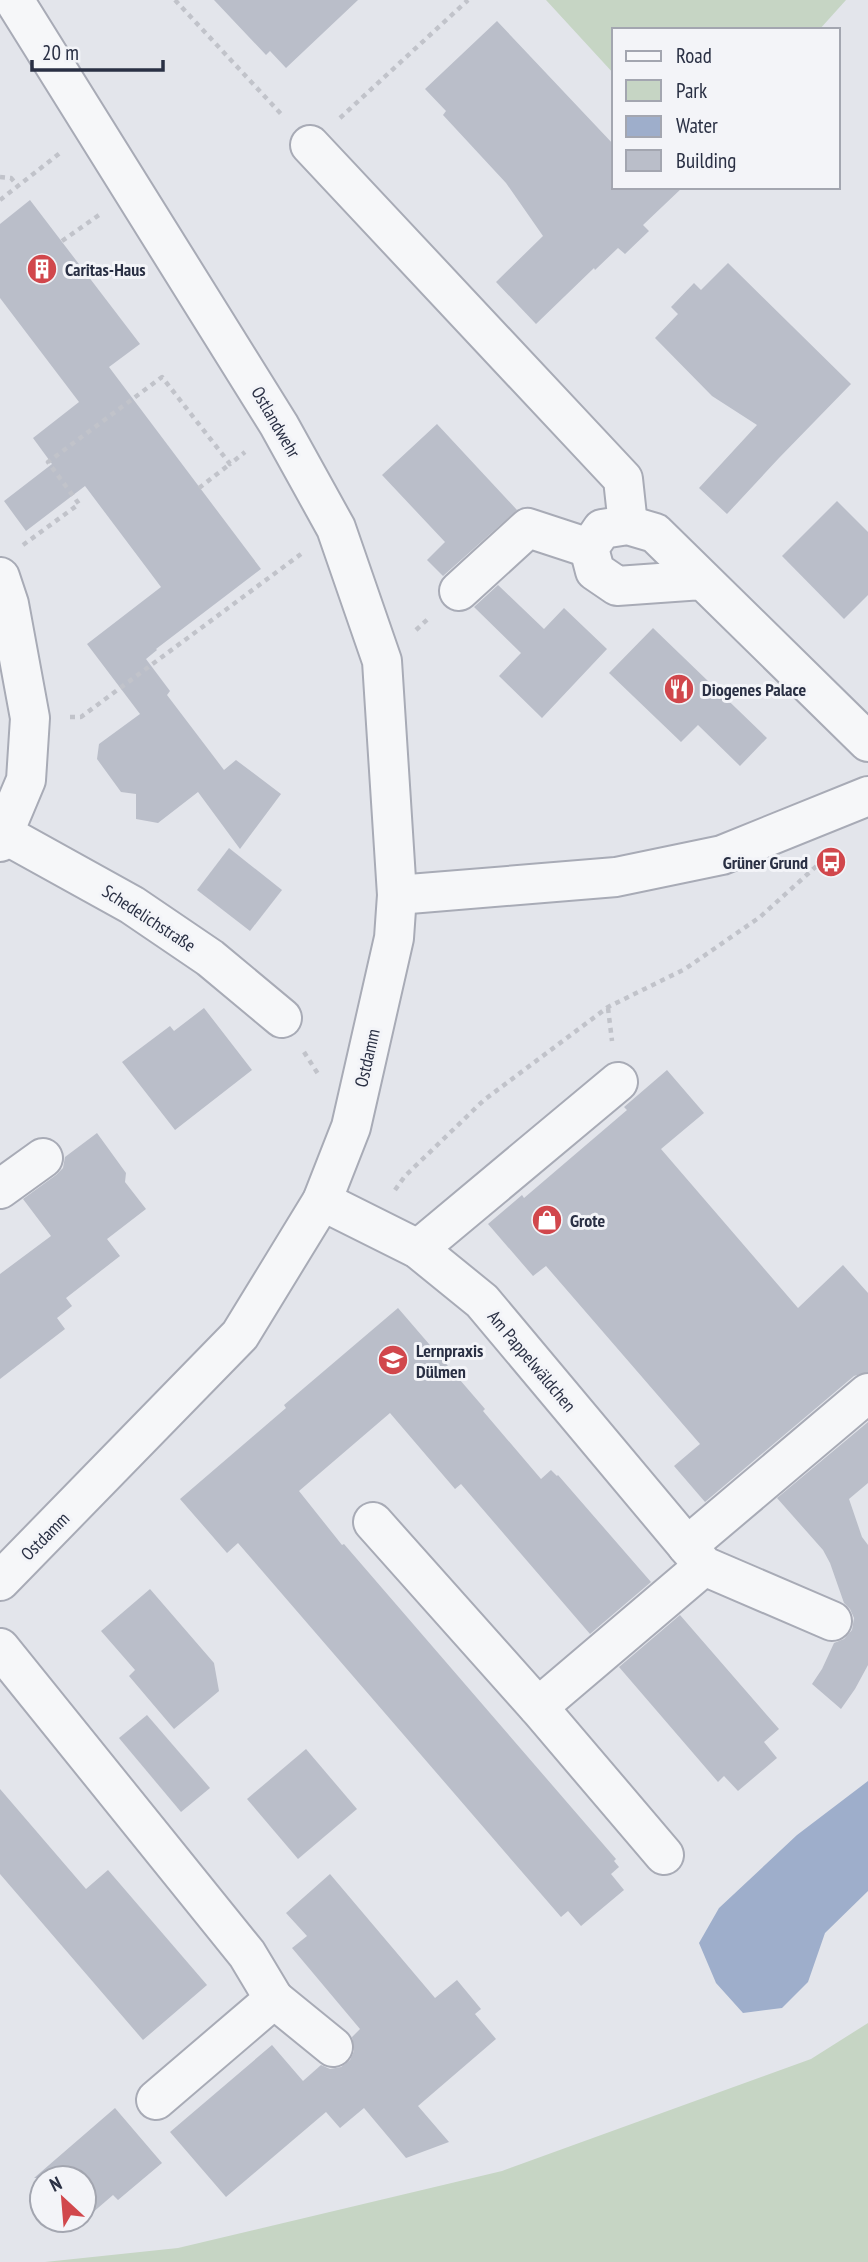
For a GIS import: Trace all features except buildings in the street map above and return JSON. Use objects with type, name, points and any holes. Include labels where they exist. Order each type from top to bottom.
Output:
[{"type":"street","name":"Ostlandwehr","points":[[14,0],[279,425],[336,528],[382,661],[397,895]]},
{"type":"street","points":[[310,145],[623,479],[628,525]]},
{"type":"street","points":[[702,580],[617,586],[595,571],[589,548],[602,529],[628,525],[655,533],[868,742]]},
{"type":"street","points":[[459,591],[528,528],[589,548]]},
{"type":"street","name":"Schedelichstraße","points":[[10,562],[9,604],[30,718],[26,780],[2,838],[132,905],[210,958],[282,1018]]},
{"type":"street","points":[[397,895],[616,877],[722,856],[868,796]]},
{"type":"street","name":"Ostdamm","points":[[0,1581],[240,1335],[322,1201],[351,1127],[394,938],[397,895]]},
{"type":"street","points":[[418,1249],[618,1082]]},
{"type":"street","points":[[0,1189],[43,1158]]},
{"type":"street","name":"Am Pappelwäldchen","points":[[322,1201],[418,1249],[482,1301],[696,1556],[832,1620]]},
{"type":"street","points":[[538,1707],[868,1393]]},
{"type":"street","points":[[373,1522],[538,1707],[664,1855]]},
{"type":"street","points":[[0,1648],[247,1954],[275,1999],[333,2047]]},
{"type":"street","points":[[156,2100],[275,1999]]},
{"type":"path","points":[[175,0],[310,145],[467,0]]},
{"type":"path","points":[[0,200],[94,127]]},
{"type":"path","points":[[0,177],[11,178],[18,186]]},
{"type":"path","points":[[10,562],[79,504],[48,462],[162,377],[230,464]]},
{"type":"path","points":[[200,488],[279,425]]},
{"type":"path","points":[[30,718],[81,717],[336,528]]},
{"type":"path","points":[[382,661],[459,591]]},
{"type":"path","points":[[370,1225],[405,1176],[484,1100],[608,1007],[685,969],[760,917],[821,862],[833,856]]},
{"type":"green space","points":[[546,0],[846,0],[821,28],[612,28],[612,72]]},
{"type":"green space","points":[[868,2023],[868,2262],[45,2262],[178,2248],[502,2171],[811,2059]]},
{"type":"water","points":[[868,1781],[868,1891],[825,1933],[808,1982],[782,2008],[743,2013],[716,1983],[699,1943],[719,1908],[797,1835]]},
{"type":"place","name":"Caritas-Haus","points":[[42,269]]},
{"type":"place","name":"Diogenes Palace","points":[[679,689]]},
{"type":"place","name":"Grüner Grund","points":[[831,862]]},
{"type":"place","name":"Grote","points":[[547,1220]]},
{"type":"place","name":"Lernpraxis Dülmen","points":[[393,1360]]}]
